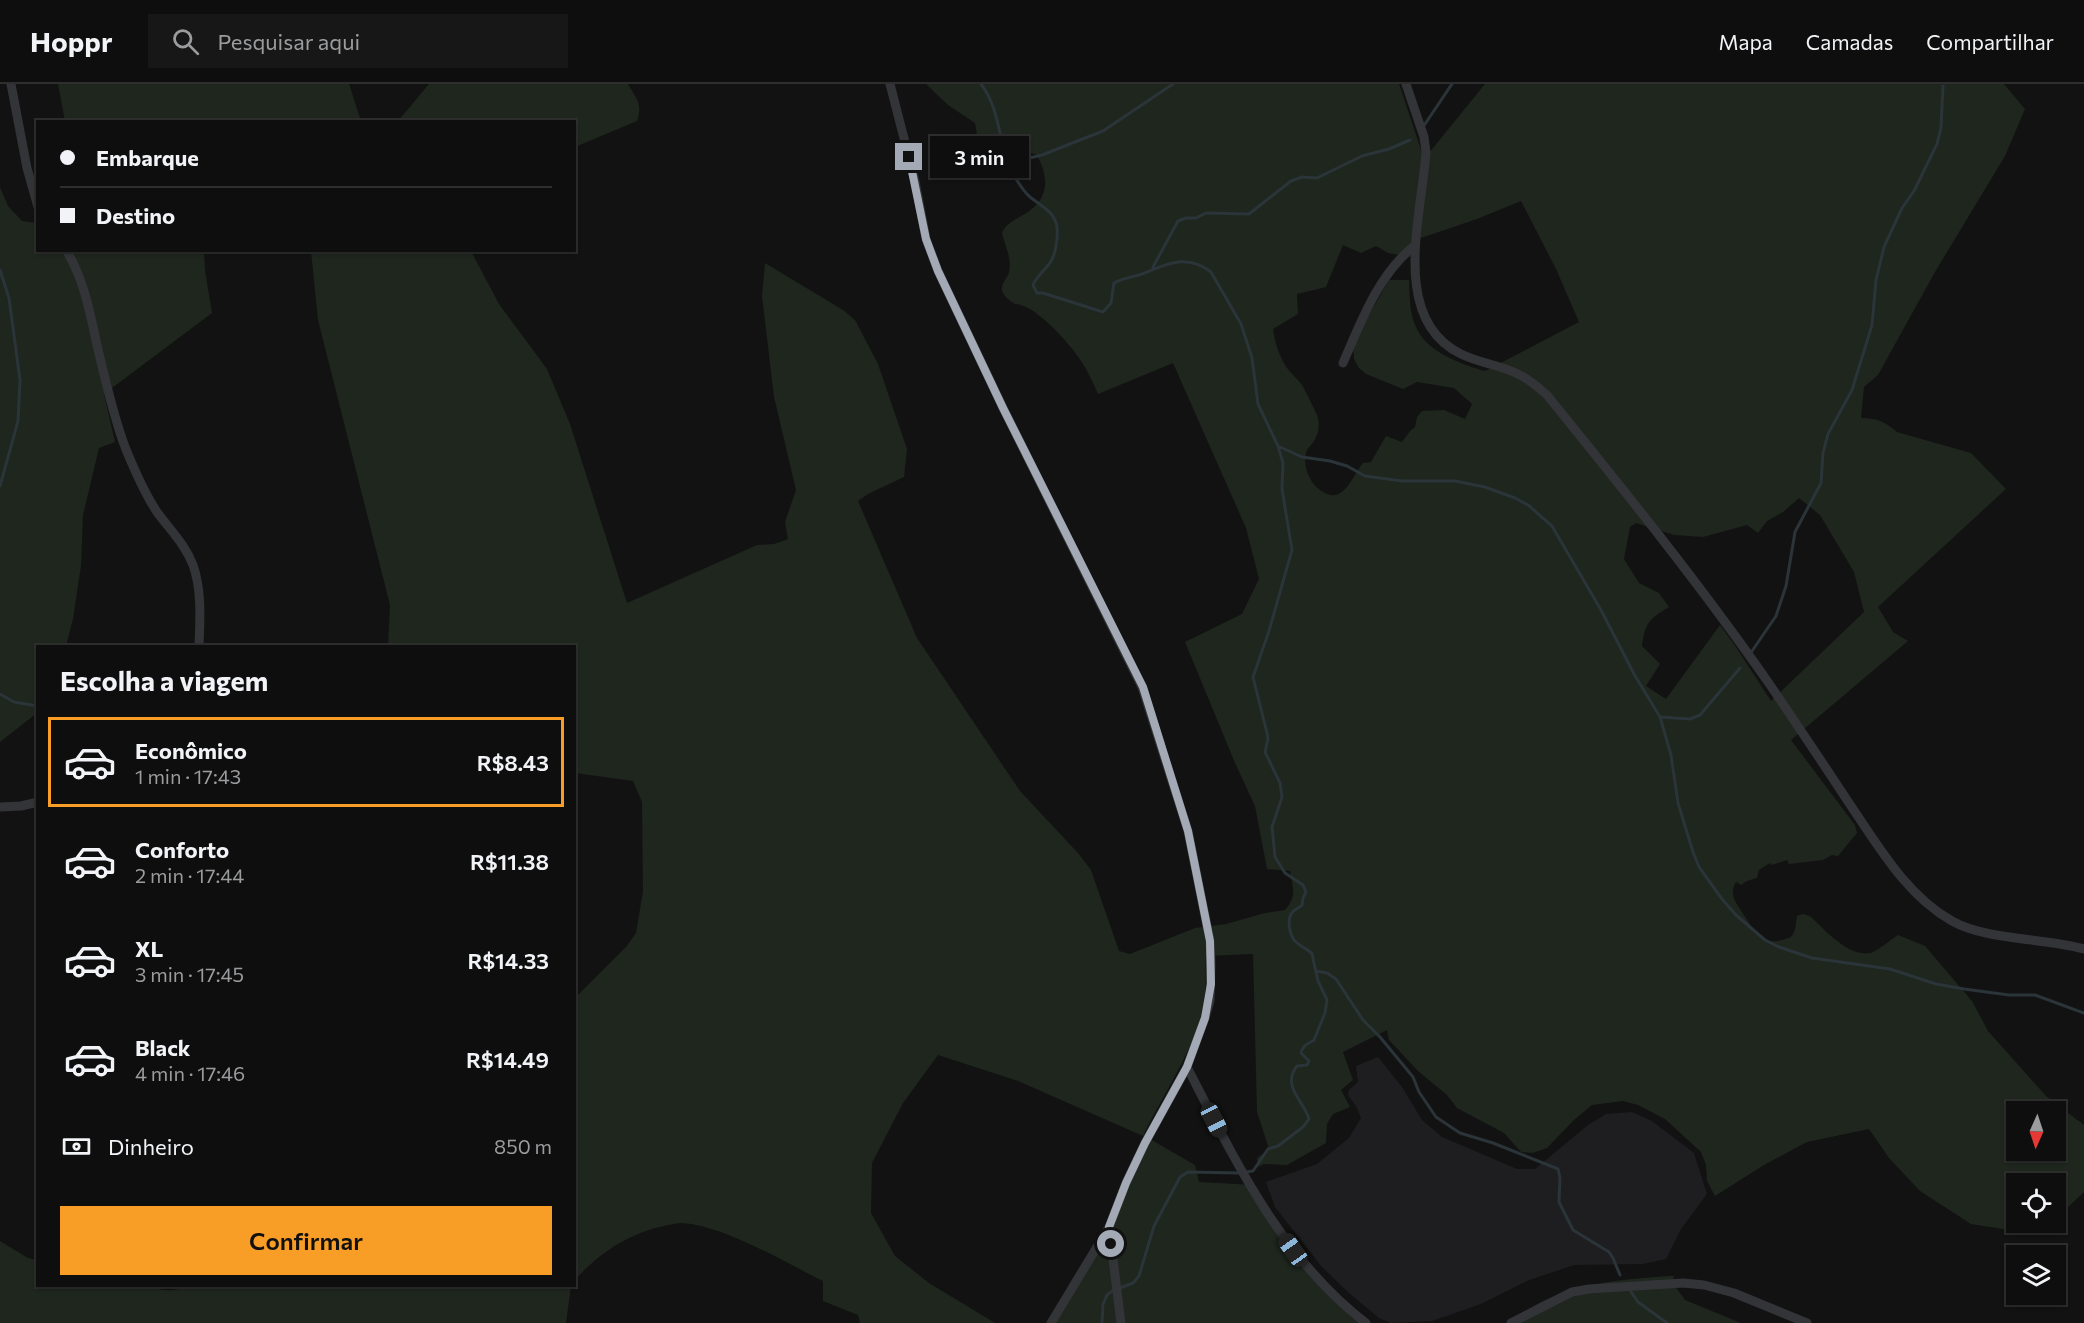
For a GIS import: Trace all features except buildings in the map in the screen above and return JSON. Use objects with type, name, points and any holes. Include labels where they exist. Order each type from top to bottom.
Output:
[{"type":"street","points":[[11,84],[27,168],[36,200]]},
{"type":"street","points":[[890,84],[913,173],[926,239],[938,271],[1003,408],[1143,687],[1188,831],[1210,941],[1211,984],[1205,1018],[1187,1067],[1145,1143],[1109,1227],[1051,1323]]},
{"type":"street","points":[[1406,84],[1424,137],[1426,152],[1414,246],[1415,274],[1424,315],[1436,335],[1464,356],[1509,370],[1525,378],[1547,395],[1658,534],[1767,681],[1865,826],[1911,888],[1940,913],[1966,928],[2084,949]]},
{"type":"street","points":[[1343,363],[1365,312],[1398,259],[1414,246]]},
{"type":"street","points":[[67,252],[84,288],[104,373],[131,460],[157,512],[184,545],[194,567],[198,587],[200,645]]},
{"type":"street","points":[[0,807],[36,802]]},
{"type":"street","points":[[1187,1067],[1238,1167],[1293,1250],[1330,1293],[1366,1323]]},
{"type":"street","points":[[1109,1227],[1121,1323]]},
{"type":"street","points":[[1511,1323],[1572,1292],[1589,1288],[1683,1283],[1704,1285],[1734,1293],[1807,1323]]},
{"type":"shaded area","points":[[58,84],[349,84],[361,120],[65,120]]},
{"type":"shaded area","points":[[429,84],[628,84],[638,101],[639,110],[637,121],[576,147],[576,120],[399,120]]},
{"type":"shaded area","points":[[926,84],[1399,84],[1424,159],[1485,84],[2004,84],[2025,109],[2005,156],[1935,272],[1878,375],[1864,387],[1861,418],[1876,420],[1897,432],[1971,453],[2006,489],[1878,607],[1893,632],[1908,641],[1791,740],[1855,825],[1857,833],[1838,856],[1832,855],[1823,860],[1789,864],[1787,860],[1772,865],[1770,863],[1759,870],[1757,878],[1741,885],[1736,882],[1733,894],[1737,904],[1759,935],[1771,941],[1791,937],[1795,930],[1797,916],[1803,914],[1810,916],[1829,934],[1853,951],[1873,952],[1898,935],[1925,946],[1972,1001],[1988,1031],[2053,1101],[2006,1101],[2006,1161],[2066,1161],[2066,1111],[2084,1125],[2084,1192],[2066,1209],[2066,1173],[2006,1173],[2006,1229],[1971,1224],[1920,1191],[1889,1158],[1869,1129],[1807,1142],[1764,1165],[1715,1196],[1707,1181],[1706,1165],[1701,1152],[1665,1119],[1638,1105],[1623,1101],[1592,1105],[1547,1148],[1533,1153],[1521,1152],[1504,1133],[1457,1108],[1447,1095],[1418,1071],[1389,1040],[1387,1030],[1343,1052],[1353,1080],[1341,1090],[1350,1107],[1333,1114],[1327,1124],[1326,1143],[1287,1165],[1264,1164],[1258,1167],[1257,1158],[1269,1149],[1257,1112],[1253,954],[1206,956],[1205,997],[1200,1019],[1187,1053],[1143,1136],[1018,1081],[938,1055],[903,1103],[872,1163],[871,1213],[895,1256],[929,1283],[995,1323],[860,1323],[858,1315],[823,1301],[823,1281],[735,1238],[717,1231],[682,1223],[651,1229],[627,1239],[604,1253],[576,1279],[576,997],[626,947],[636,933],[643,891],[642,802],[633,781],[576,773],[576,645],[388,645],[390,605],[318,320],[311,252],[472,252],[499,304],[547,369],[570,424],[627,603],[757,545],[774,544],[788,539],[785,522],[796,490],[774,397],[762,296],[765,263],[843,310],[855,320],[878,364],[907,449],[904,477],[858,501],[917,638],[1020,791],[1091,870],[1119,951],[1130,954],[1195,928],[1226,924],[1285,910],[1293,896],[1290,871],[1267,869],[1255,806],[1185,642],[1242,614],[1259,579],[1246,528],[1173,363],[1098,394],[1084,365],[1061,335],[1042,318],[1023,306],[1015,304],[1004,294],[1002,287],[1010,262],[1002,233],[1008,224],[1038,203],[1045,189],[1044,173],[1037,155],[1008,149],[980,152],[975,123],[948,105]],"holes":[[[1521,201],[1556,269],[1579,322],[1485,371],[1455,361],[1428,343],[1421,336],[1412,316],[1409,280],[1389,280],[1353,343],[1354,359],[1359,368],[1366,374],[1403,389],[1417,382],[1454,388],[1472,404],[1465,419],[1444,410],[1422,411],[1417,417],[1415,427],[1402,442],[1386,436],[1371,462],[1363,463],[1341,493],[1328,494],[1316,487],[1310,478],[1305,458],[1318,432],[1317,415],[1302,385],[1282,359],[1273,329],[1298,314],[1297,294],[1326,287],[1343,245],[1361,253],[1376,246],[1388,253],[1410,257],[1412,241]],[[1799,498],[1820,515],[1854,572],[1864,612],[1771,701],[1720,625],[1666,699],[1646,686],[1660,664],[1642,646],[1645,632],[1649,622],[1669,607],[1659,593],[1639,583],[1624,559],[1630,527],[1636,523],[1674,535],[1703,537],[1747,525],[1758,533],[1767,521],[1783,512]]]},
{"type":"shaded area","points":[[0,187],[8,206],[22,221],[36,223],[36,252],[204,252],[212,313],[104,394],[115,442],[99,448],[83,515],[81,566],[73,619],[66,645],[36,645],[36,714],[0,742]]},
{"type":"shaded area","points":[[1378,1057],[1402,1087],[1422,1120],[1442,1137],[1517,1169],[1535,1169],[1588,1125],[1606,1114],[1632,1112],[1652,1121],[1694,1153],[1707,1194],[1681,1229],[1666,1259],[1643,1264],[1574,1265],[1529,1280],[1481,1304],[1432,1321],[1391,1323],[1379,1318],[1322,1267],[1275,1207],[1266,1182],[1317,1164],[1349,1138],[1361,1118],[1348,1095],[1349,1090],[1358,1082],[1356,1066]]},
{"type":"shaded area","points":[[1150,1139],[1195,1165],[1199,1182],[1254,1185],[1263,1210],[1282,1243],[1341,1303],[1371,1323],[1056,1323]]},
{"type":"shaded area","points":[[0,1241],[28,1258],[36,1260],[36,1287],[144,1287],[174,1290],[186,1287],[571,1287],[566,1323],[0,1323]]},
{"type":"shaded area","points":[[1674,1276],[1672,1282],[1685,1300],[1741,1323],[1507,1323],[1543,1301],[1574,1290],[1621,1280]]},
{"type":"waterway","points":[[981,84],[993,107],[1006,156],[1016,179],[1026,193],[1046,209],[1056,222],[1055,250],[1050,263],[1033,285],[1037,293],[1103,312],[1111,303],[1114,283],[1121,280],[1177,262],[1194,263],[1211,272],[1241,324],[1252,358],[1258,404],[1278,446],[1283,463],[1282,489],[1292,550],[1253,677],[1268,739],[1265,752],[1280,783],[1282,797],[1272,827],[1275,857],[1285,873],[1303,885],[1306,892],[1302,905],[1291,914],[1290,929],[1294,940],[1312,954],[1318,981],[1327,1000],[1325,1013],[1314,1040],[1305,1046],[1301,1053],[1309,1061],[1307,1065],[1297,1066],[1291,1080],[1292,1087],[1309,1119],[1303,1127],[1278,1146],[1268,1149],[1253,1171],[1188,1172],[1180,1177],[1154,1226],[1139,1276],[1133,1283],[1107,1295],[1103,1304],[1102,1323]]},
{"type":"waterway","points":[[1008,163],[1042,155],[1103,131],[1173,84]]},
{"type":"waterway","points":[[1423,127],[1452,84]]},
{"type":"waterway","points":[[1750,654],[1776,616],[1786,586],[1795,532],[1821,483],[1823,453],[1828,434],[1852,390],[1872,325],[1876,280],[1884,247],[1902,208],[1914,191],[1937,144],[1941,128],[1943,86]]},
{"type":"waterway","points":[[1153,267],[1178,221],[1196,218],[1206,213],[1249,214],[1291,181],[1302,177],[1317,178],[1362,156],[1389,149],[1410,140]]},
{"type":"waterway","points":[[0,270],[9,298],[20,380],[18,421],[0,486]]},
{"type":"waterway","points":[[1280,447],[1302,457],[1347,466],[1365,476],[1402,481],[1455,481],[1485,487],[1528,505],[1552,526],[1660,717],[1671,755],[1678,803],[1699,867],[1736,915],[1765,940],[1812,958],[1890,969],[1936,984],[1964,989],[2009,995],[2035,995],[2084,1013]]},
{"type":"waterway","points":[[1660,717],[1690,719],[1700,715],[1740,668]]},
{"type":"waterway","points":[[0,694],[14,702],[36,706]]},
{"type":"waterway","points":[[1316,971],[1327,973],[1336,979],[1363,1020],[1413,1077],[1419,1092],[1436,1117],[1460,1133],[1493,1143],[1558,1169],[1559,1202],[1573,1230],[1609,1252],[1620,1275]]},
{"type":"waterway","points":[[1629,1289],[1638,1302],[1667,1323]]},
{"type":"route","points":[[909,157],[926,239],[938,271],[1003,408],[1143,687],[1188,831],[1210,941],[1210,1001],[1205,1018],[1187,1067],[1145,1143],[1126,1183],[1109,1227],[1111,1244]]}]
